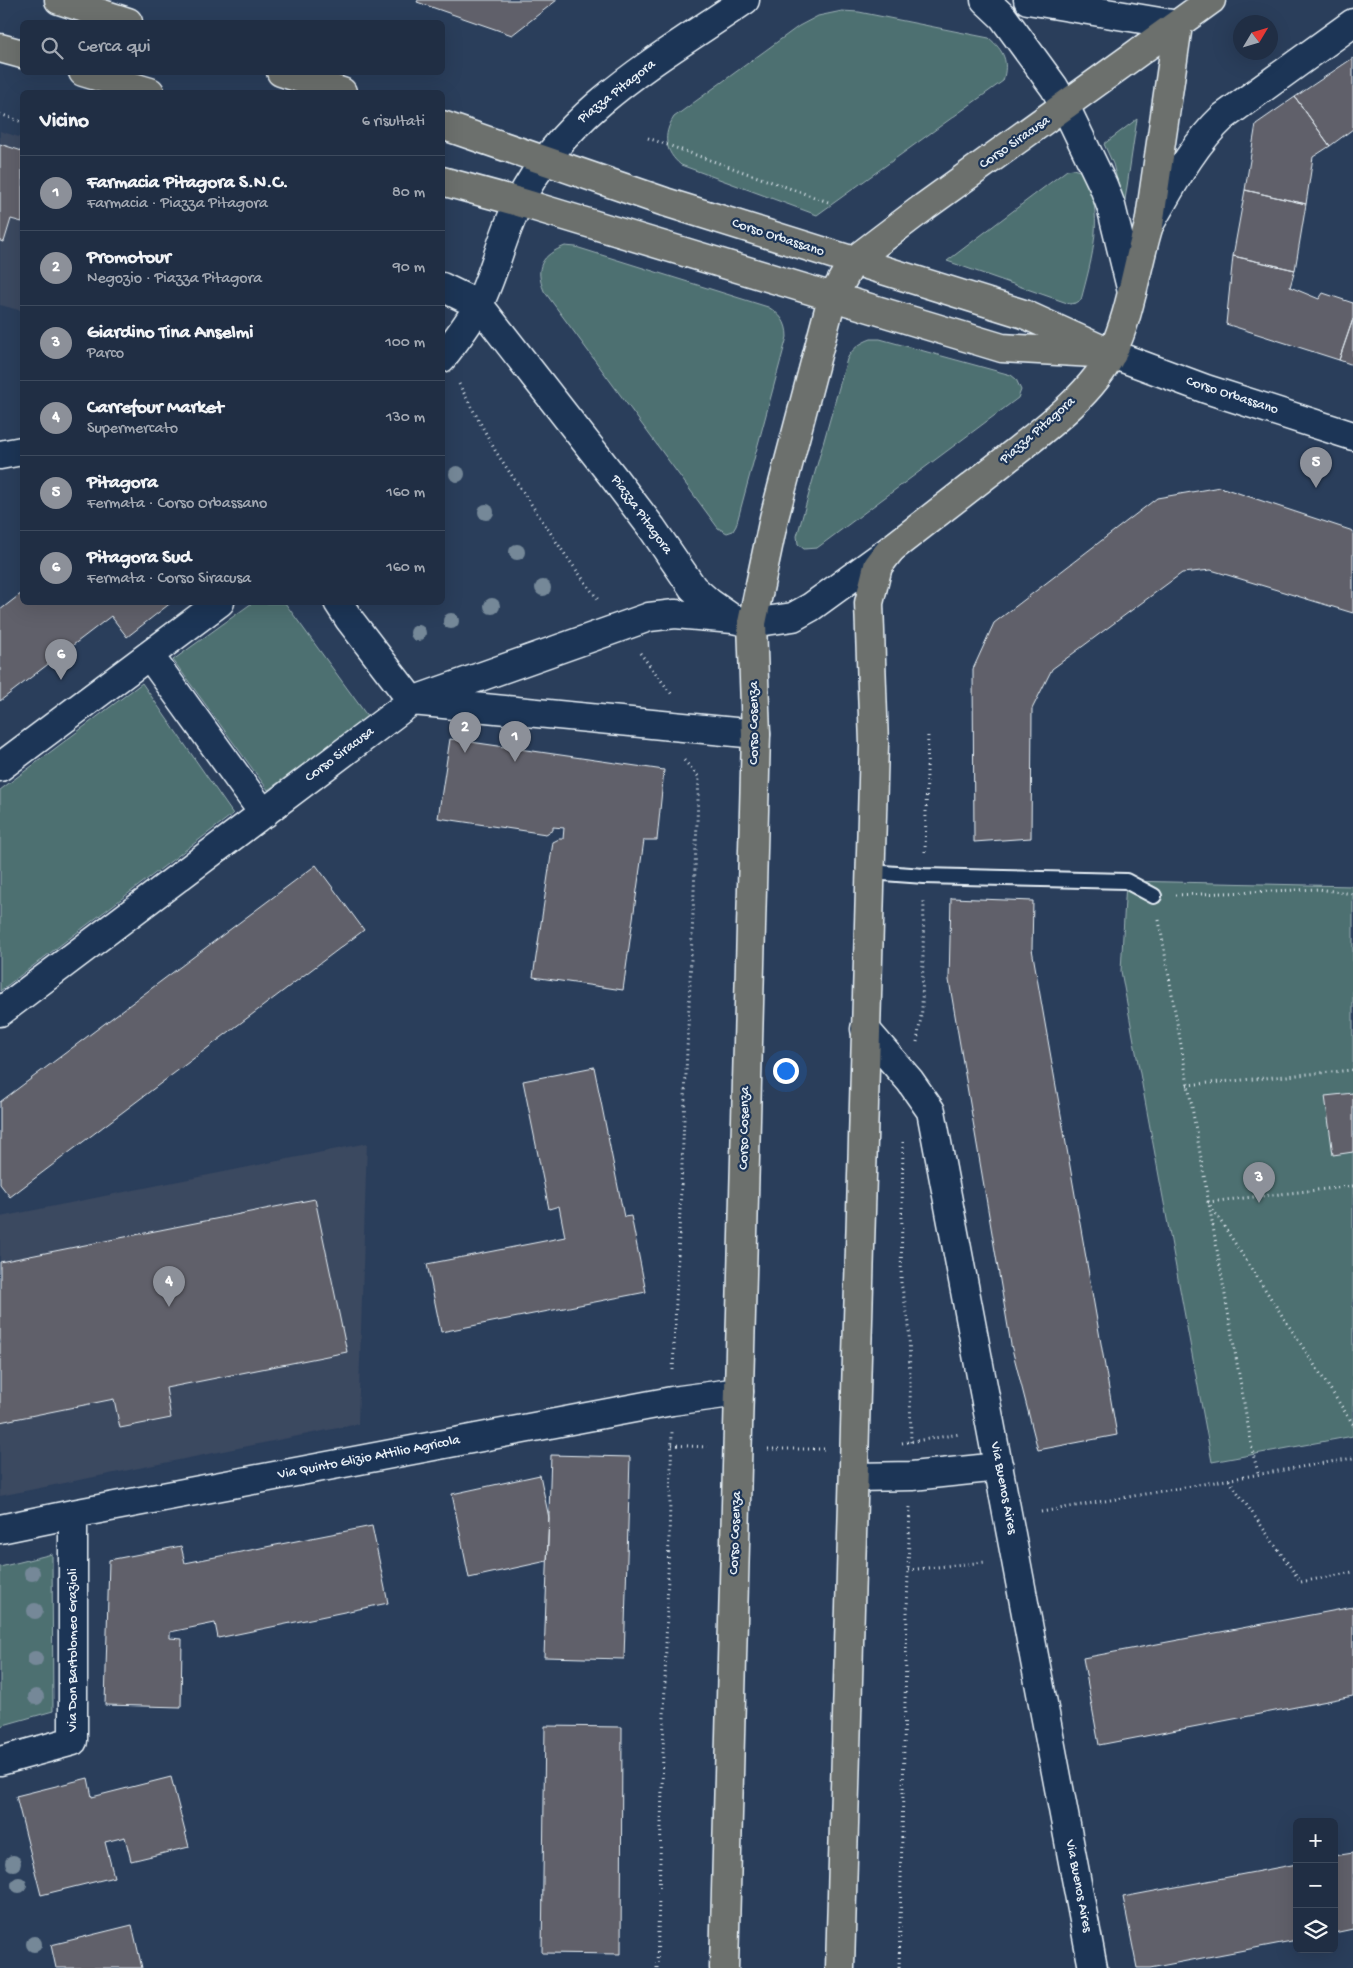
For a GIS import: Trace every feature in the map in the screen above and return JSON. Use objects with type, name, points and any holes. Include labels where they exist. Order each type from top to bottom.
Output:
[{"type":"main road","points":[[59,0],[122,20]]},
{"type":"main road","name":"Corso Siracusa","points":[[832,298],[854,262],[924,207],[1211,0]]},
{"type":"main road","name":"Piazza Pitagora","points":[[891,549],[1051,424],[1092,383],[1112,354],[1129,305],[1149,225],[1178,25]]},
{"type":"main road","points":[[0,48],[20,53]]},
{"type":"main road","points":[[93,75],[143,90]]},
{"type":"main road","points":[[290,75],[336,90]]},
{"type":"main road","name":"Corso Orbassano","points":[[445,126],[665,202],[1024,314],[1112,354]]},
{"type":"main road","name":"Corso Orbassano","points":[[445,182],[519,202],[1002,348],[1112,354]]},
{"type":"main road","name":"Corso Cosenza","points":[[724,1968],[756,734],[743,621],[774,518],[832,298]]},
{"type":"main road","points":[[840,1968],[848,1654],[855,1478],[874,729],[869,603],[878,566],[891,549]]},
{"type":"street","name":"Piazza Pitagora","points":[[745,0],[610,94],[587,112],[563,138],[545,160],[519,202],[478,305],[652,528],[693,588],[710,603],[743,621],[793,618],[891,549]]},
{"type":"street","name":"Piazza Pitagora","points":[[985,0],[1003,17],[1054,87],[1065,106],[1103,185],[1111,206],[1132,292]]},
{"type":"street","points":[[1028,0],[1178,25]]},
{"type":"street","points":[[1149,225],[1197,146],[1210,129],[1223,117],[1353,23]]},
{"type":"street","points":[[445,288],[478,305],[445,354]]},
{"type":"street","name":"Corso Orbassano","points":[[1112,354],[1206,389],[1353,436]]},
{"type":"street","points":[[0,455],[20,451]]},
{"type":"street","points":[[0,767],[216,605]]},
{"type":"street","points":[[340,605],[412,701],[756,734]]},
{"type":"street","name":"Corso Siracusa","points":[[0,1012],[412,701],[650,617],[675,614],[743,621]]},
{"type":"street","points":[[149,654],[264,814]]},
{"type":"street","name":"Via Buenos Aires","points":[[865,1029],[910,1081],[931,1111],[1093,1968]]},
{"type":"street","name":"Via Quinto Glizio Attilio Agricola","points":[[0,1530],[73,1514],[672,1401],[738,1392]]},
{"type":"street","points":[[855,1478],[912,1476],[999,1466]]},
{"type":"street","name":"Via Don Bartolomeo Grazioli","points":[[0,1761],[73,1741],[73,1514]]},
{"type":"lane","points":[[870,872],[924,876],[1126,881],[1154,896]]},
{"type":"path","points":[[0,114],[20,121]]},
{"type":"path","points":[[648,138],[831,203]]},
{"type":"path","points":[[445,361],[496,452],[566,556],[671,692],[682,727],[682,759],[698,777],[672,1401]]},
{"type":"path","points":[[910,1081],[922,1010],[928,734]]},
{"type":"path","points":[[1259,1476],[1253,1454],[1154,896],[1320,889],[1353,894]]},
{"type":"path","points":[[1187,1084],[1353,1070]]},
{"type":"path","points":[[899,1968],[908,1570],[912,1476],[909,1323],[901,1284],[904,1136]]},
{"type":"path","points":[[1208,1202],[1353,1186]]},
{"type":"path","points":[[1208,1202],[1353,1424]]},
{"type":"path","points":[[657,1968],[672,1445],[738,1448],[855,1449],[911,1442]]},
{"type":"path","points":[[1041,1512],[1259,1476],[1353,1458]]},
{"type":"path","points":[[1229,1480],[1301,1582],[1353,1572]]},
{"type":"shaded area","points":[[0,131],[20,137],[20,310],[0,305]]},
{"type":"shaded area","points":[[367,1143],[358,1424],[0,1496],[0,1217]]},
{"type":"green space","points":[[842,11],[859,12],[989,38],[1002,52],[1004,57],[1005,74],[1003,81],[817,215],[681,165],[671,155],[667,137],[674,117],[799,26],[818,16]]},
{"type":"green space","points":[[1137,119],[1125,200],[1122,199],[1113,164],[1104,144]]},
{"type":"green space","points":[[1073,169],[1083,172],[1094,203],[1095,219],[1093,252],[1081,300],[1070,304],[947,261],[1067,170]]},
{"type":"green space","points":[[565,246],[576,247],[768,307],[782,319],[786,327],[787,337],[736,526],[733,531],[727,533],[718,528],[544,291],[540,275],[542,263],[551,253]]},
{"type":"green space","points":[[871,339],[880,339],[1011,375],[1016,379],[1021,390],[1018,398],[817,548],[804,549],[798,544],[797,536],[847,359],[857,346]]},
{"type":"green space","points":[[249,605],[286,605],[368,717],[268,790],[173,660]]},
{"type":"green space","points":[[142,683],[233,814],[0,991],[0,790]]},
{"type":"green space","points":[[1126,881],[1353,886],[1353,1436],[1212,1462],[1121,971]]},
{"type":"green space","points":[[52,1554],[53,1711],[0,1726],[0,1567]]},
{"type":"building","points":[[418,0],[557,0],[512,35],[417,2]]},
{"type":"building","points":[[1353,58],[1353,129],[1330,146],[1295,97]]},
{"type":"building","points":[[1295,97],[1330,146],[1313,157],[1306,204],[1245,190],[1256,124]]},
{"type":"building","points":[[0,144],[20,150],[20,221],[11,219],[4,242],[0,241]]},
{"type":"building","points":[[1245,190],[1306,204],[1295,270],[1233,256]]},
{"type":"building","points":[[1233,256],[1295,270],[1290,287],[1319,299],[1323,293],[1353,303],[1353,319],[1339,360],[1226,324]]},
{"type":"building","points":[[1353,319],[1353,365],[1339,360]]},
{"type":"building","points":[[1220,487],[1353,531],[1353,613],[1211,570],[1182,573],[1052,669],[1032,709],[1031,838],[974,842],[973,669],[994,623],[1157,498]]},
{"type":"building","points":[[20,595],[20,605],[168,605],[127,637],[111,616],[0,701],[0,610]]},
{"type":"building","points":[[450,739],[664,770],[657,840],[644,840],[623,990],[533,977],[553,842],[563,839],[564,828],[553,827],[553,830],[546,834],[438,818]]},
{"type":"building","points":[[316,865],[364,930],[10,1197],[0,1184],[0,1102]]},
{"type":"building","points":[[951,898],[1033,901],[1032,949],[1117,1435],[1038,1450],[1011,1345],[949,980]]},
{"type":"building","points":[[594,1067],[624,1217],[631,1216],[646,1292],[441,1332],[427,1264],[565,1237],[559,1206],[549,1209],[523,1081]]},
{"type":"building","points":[[1353,1093],[1353,1152],[1333,1155],[1325,1096]]},
{"type":"building","points":[[315,1199],[347,1352],[166,1388],[171,1418],[120,1428],[114,1399],[0,1422],[0,1262]]},
{"type":"building","points":[[551,1455],[630,1457],[624,1659],[544,1657]]},
{"type":"building","points":[[540,1475],[549,1518],[547,1561],[469,1578],[452,1494]]},
{"type":"building","points":[[372,1526],[388,1603],[218,1638],[215,1623],[170,1632],[170,1638],[182,1639],[181,1707],[105,1705],[109,1560],[181,1546],[185,1563]]},
{"type":"building","points":[[1353,1607],[1353,1696],[1099,1745],[1083,1658]]},
{"type":"building","points":[[545,1726],[622,1727],[621,1954],[542,1953]]},
{"type":"building","points":[[171,1777],[189,1847],[131,1861],[125,1837],[105,1842],[114,1877],[41,1895],[16,1796],[88,1778],[92,1797]]},
{"type":"building","points":[[1353,1853],[1353,1929],[1338,1932],[1338,1863],[1338,1855]]},
{"type":"building","points":[[1293,1865],[1293,1941],[1150,1968],[1137,1968],[1123,1897]]},
{"type":"building","points":[[132,1925],[142,1968],[56,1968],[51,1945]]},
{"type":"place","name":"Pitagora","points":[[1316,488]]},
{"type":"place","name":"Pitagora Sud","points":[[61,680]]},
{"type":"place","name":"Promotour","points":[[465,753]]},
{"type":"place","name":"Farmacia Pitagora S.N.C.","points":[[515,762]]},
{"type":"place","name":"Giardino Tina Anselmi","points":[[1259,1203]]},
{"type":"place","name":"Carrefour Market","points":[[169,1307]]}]
